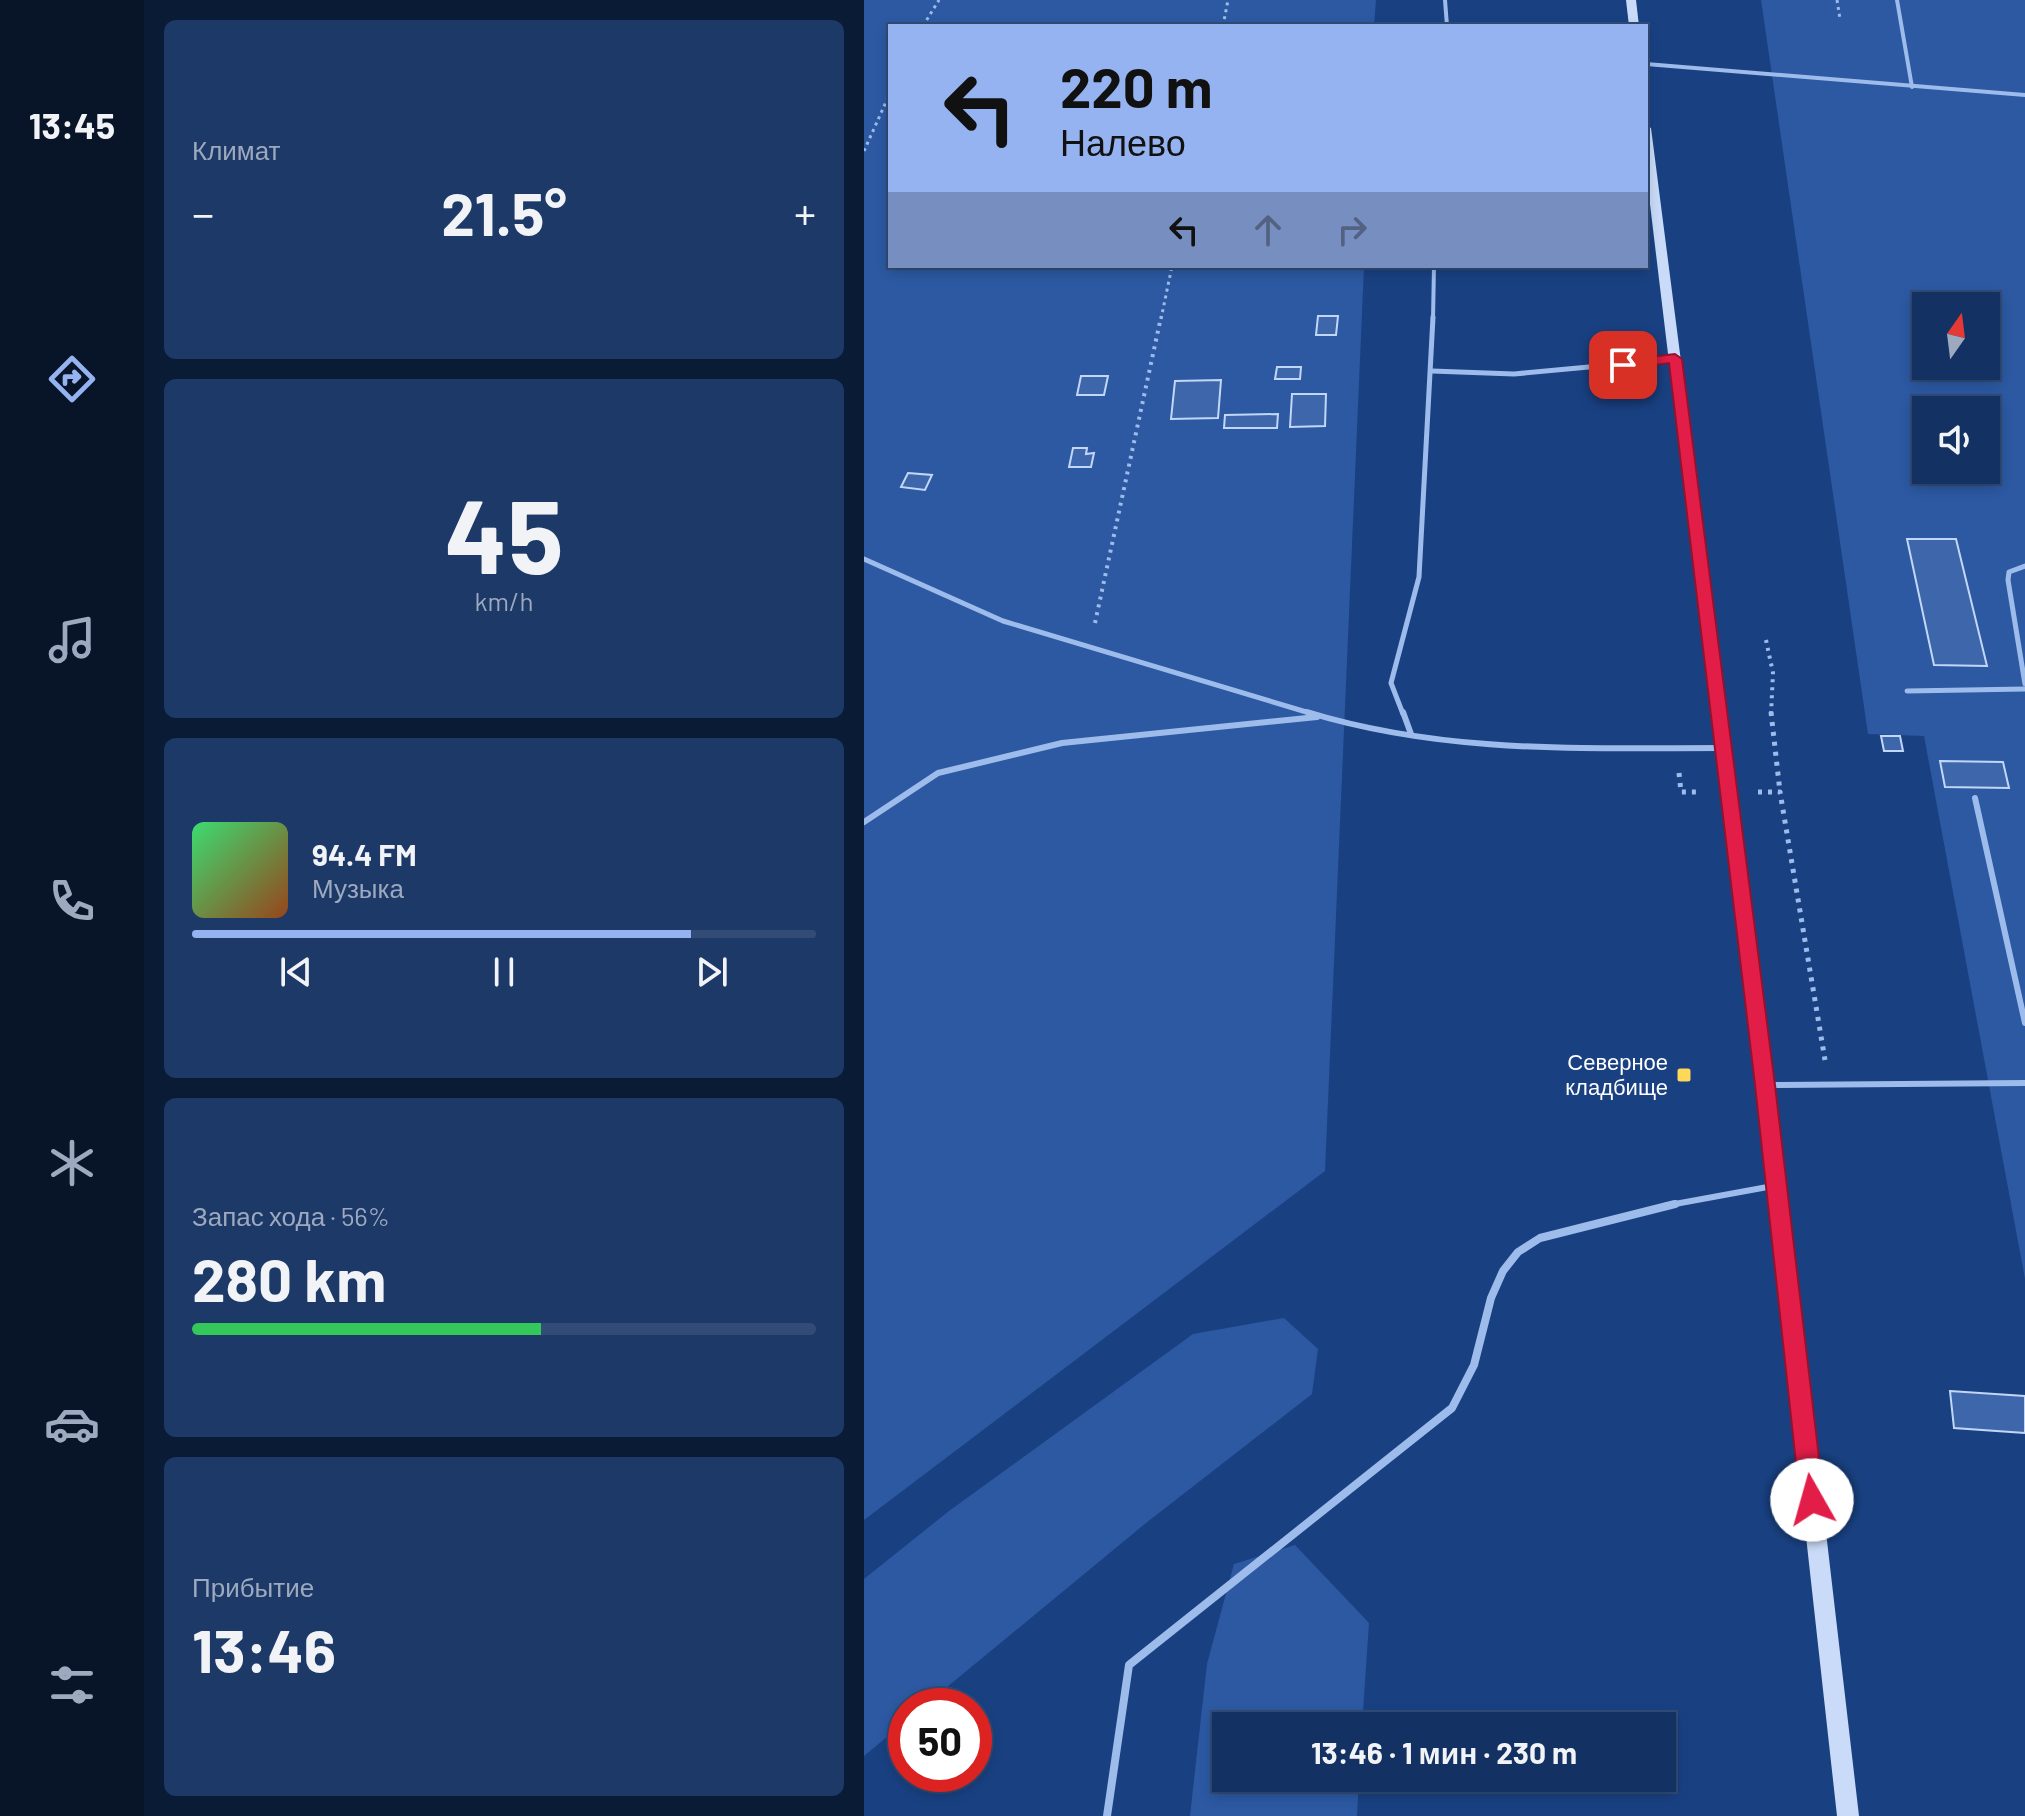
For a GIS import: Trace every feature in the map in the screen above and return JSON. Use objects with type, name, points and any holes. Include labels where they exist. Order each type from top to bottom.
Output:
[{"type":"main road","points":[[1631,0],[1634,24]]},
{"type":"main road","points":[[1648,144],[1765,1085],[1848,1816]]},
{"type":"lane","points":[[1445,0],[1447,24]]},
{"type":"lane","points":[[1897,0],[1912,87]]},
{"type":"lane","points":[[1648,64],[2025,95]]},
{"type":"lane","points":[[1411,735],[1391,683],[1419,577],[1432,371],[1434,268]]},
{"type":"lane","points":[[1432,371],[1514,374],[1675,359]]},
{"type":"lane","points":[[864,559],[1003,621],[1322,717],[1464,744],[1511,748],[1723,748]]},
{"type":"lane","points":[[1907,691],[2025,687],[2008,580],[2009,572],[2025,566]]},
{"type":"lane","points":[[864,822],[938,773],[1062,743],[1322,717]]},
{"type":"lane","points":[[1975,798],[2025,1023]]},
{"type":"lane","points":[[1765,1085],[2025,1083]]},
{"type":"lane","points":[[1107,1816],[1129,1665],[1452,1408],[1474,1365],[1491,1298],[1503,1271],[1518,1252],[1540,1238],[1554,1234],[1664,1206],[1776,1185]]},
{"type":"path","points":[[924,24],[939,0]]},
{"type":"path","points":[[1223,24],[1228,0]]},
{"type":"path","points":[[1837,0],[1840,19]]},
{"type":"path","points":[[864,151],[888,97]]},
{"type":"path","points":[[1090,648],[1172,268]]},
{"type":"path","points":[[1766,640],[1773,673],[1770,726],[1780,792]]},
{"type":"shaded area","points":[[864,0],[1376,0],[1374,24],[888,24],[888,268],[1364,268],[1325,1171],[864,1520]]},
{"type":"shaded area","points":[[1761,0],[2025,0],[2025,1279],[1924,736],[1868,734]]},
{"type":"shaded area","points":[[1284,1318],[1318,1349],[1312,1394],[1146,1523],[946,1688],[888,1688],[888,1736],[864,1756],[864,1579],[949,1511],[1193,1334]]},
{"type":"shaded area","points":[[1295,1545],[1369,1623],[1363,1712],[1212,1712],[1212,1792],[1358,1792],[1357,1816],[1190,1816],[1207,1664],[1234,1564]]},
{"type":"building","points":[[1318,316],[1338,316],[1336,335],[1316,335]]},
{"type":"building","points":[[1277,367],[1301,367],[1300,379],[1275,379]]},
{"type":"building","points":[[1081,376],[1108,376],[1104,395],[1077,395]]},
{"type":"building","points":[[1221,380],[1218,418],[1171,419],[1175,381]]},
{"type":"building","points":[[1292,394],[1326,394],[1325,426],[1290,427]]},
{"type":"building","points":[[1278,414],[1277,428],[1224,428],[1225,415]]},
{"type":"building","points":[[1073,448],[1087,448],[1086,454],[1094,453],[1091,467],[1069,467]]},
{"type":"building","points":[[908,473],[932,475],[925,490],[901,487]]},
{"type":"building","points":[[1907,539],[1956,539],[1987,666],[1934,665]]},
{"type":"building","points":[[1881,736],[1900,736],[1903,751],[1884,751]]},
{"type":"building","points":[[1940,761],[2003,762],[2009,788],[1945,787]]},
{"type":"building","points":[[1950,1391],[2025,1396],[2025,1433],[1954,1428]]},
{"type":"place","name":"Северное кладбище","points":[[1684,1075]]},
{"type":"route","points":[[1623,365],[1675,359],[1765,1085],[1812,1500]]}]
